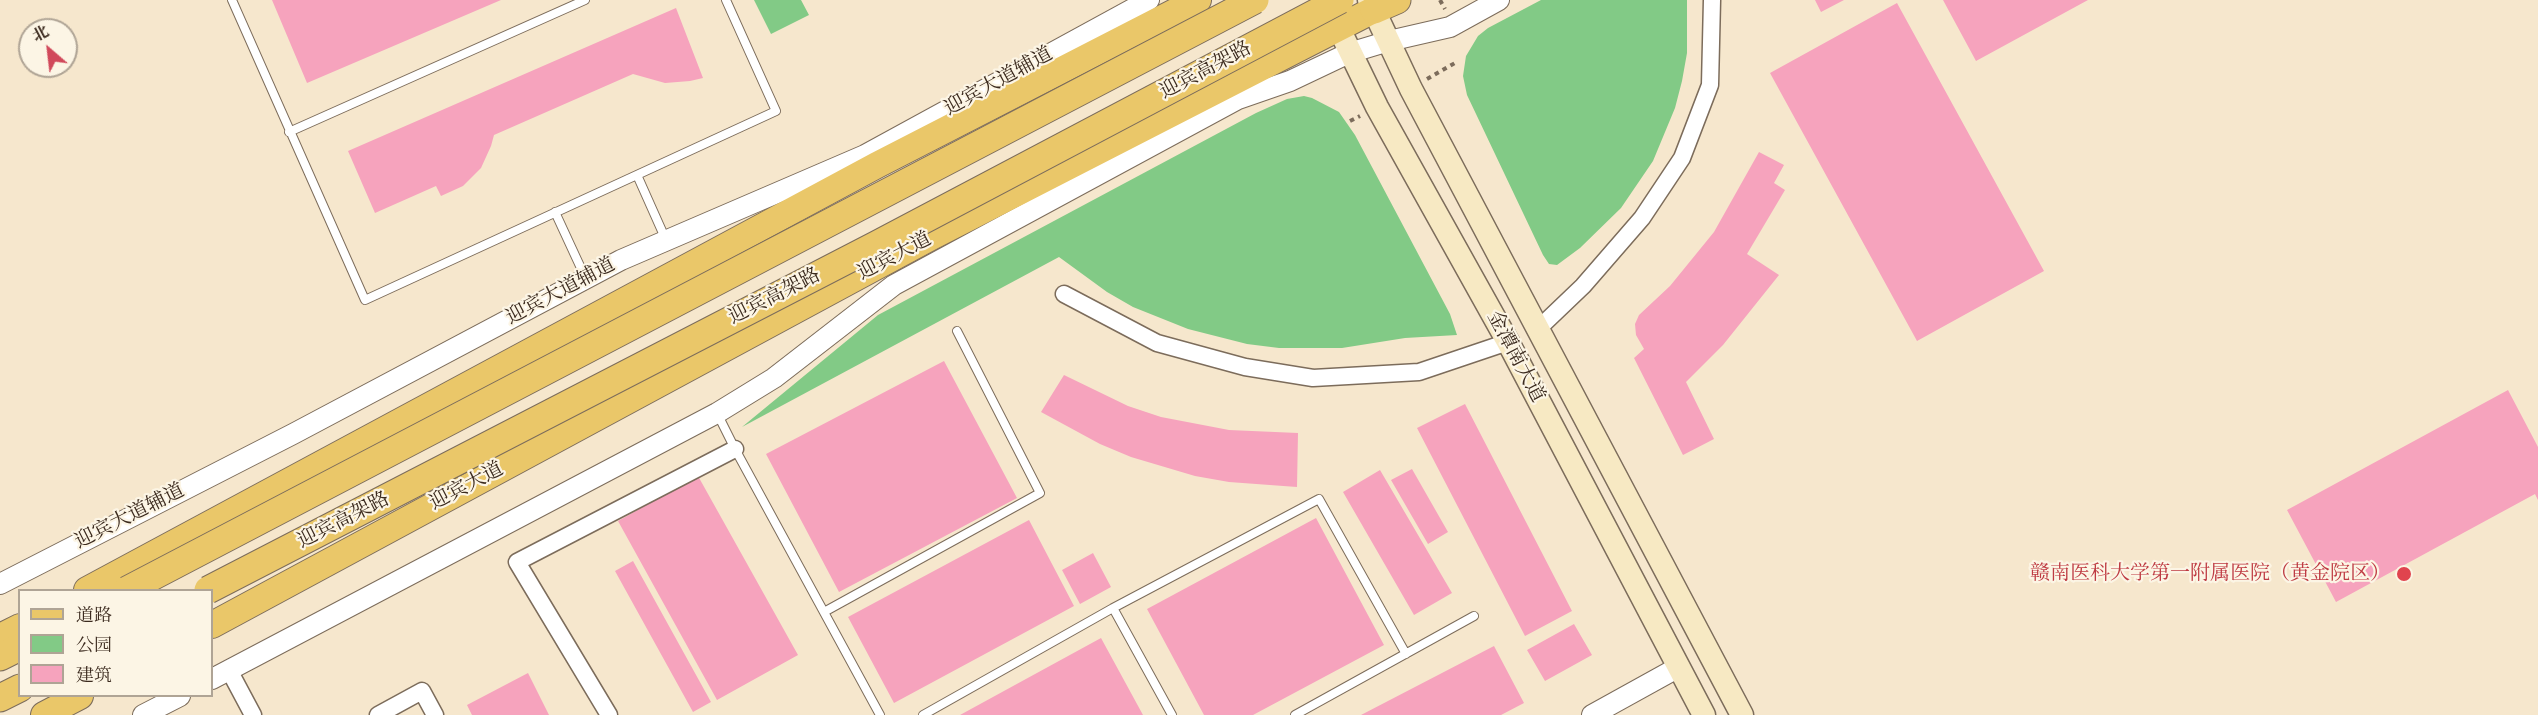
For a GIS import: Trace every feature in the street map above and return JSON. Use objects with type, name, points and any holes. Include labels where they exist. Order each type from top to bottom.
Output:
[{"type":"highway","name":"迎宾高架路","points":[[131,589],[1255,0]]},
{"type":"highway","name":"迎宾高架路","points":[[212,589],[866,251],[1340,0]]},
{"type":"highway","points":[[0,657],[18,648]]},
{"type":"highway","points":[[0,698],[18,689]]},
{"type":"main road","points":[[91,589],[877,165],[1198,0]]},
{"type":"main road","name":"金潭南大道","points":[[1325,0],[1349,53],[1508,342],[1677,668],[1704,715]]},
{"type":"main road","name":"金潭南大道","points":[[1383,2],[1389,41],[1411,89],[1742,715]]},
{"type":"main road","name":"迎宾大道","points":[[213,624],[931,237],[1264,68],[1383,2]]},
{"type":"main road","points":[[0,637],[18,628]]},
{"type":"main road","points":[[44,715],[78,697]]},
{"type":"street","name":"迎宾大道辅道","points":[[0,584],[293,434],[621,260],[865,155],[1149,0]]},
{"type":"street","points":[[253,715],[220,675],[717,413],[774,378],[894,285],[1238,99],[1290,81],[1349,53],[1450,27],[1499,0]]},
{"type":"street","points":[[1538,329],[1583,286],[1642,218],[1682,158],[1710,85],[1712,0]]},
{"type":"street","points":[[1064,294],[1157,343],[1245,367],[1313,378],[1419,372],[1508,342]]},
{"type":"street","points":[[609,715],[517,562],[735,449]]},
{"type":"street","points":[[1592,715],[1677,668]]},
{"type":"street","points":[[378,715],[422,691],[435,715]]},
{"type":"street","points":[[143,715],[178,697]]},
{"type":"lane","points":[[232,0],[365,300],[776,111],[726,0]]},
{"type":"lane","points":[[289,132],[585,0]]},
{"type":"lane","points":[[637,175],[666,241]]},
{"type":"lane","points":[[555,212],[586,279]]},
{"type":"lane","points":[[824,612],[1040,493],[957,332]]},
{"type":"lane","points":[[717,413],[880,715]]},
{"type":"lane","points":[[923,715],[1113,609],[1319,499],[1406,654]]},
{"type":"lane","points":[[1113,609],[1172,715]]},
{"type":"lane","points":[[1295,715],[1474,616]]},
{"type":"green space","points":[[754,0],[801,0],[809,15],[771,34]]},
{"type":"green space","points":[[1541,0],[1687,0],[1687,53],[1682,81],[1675,108],[1653,161],[1621,208],[1580,248],[1557,265],[1549,264],[1543,255],[1467,95],[1463,76],[1466,56],[1478,36],[1488,28]]},
{"type":"green space","points":[[1304,96],[1339,112],[1355,135],[1450,314],[1457,335],[1405,338],[1342,348],[1279,348],[1247,344],[1188,329],[1133,307],[1107,292],[1059,257],[742,427],[878,315],[1256,113],[1287,99]]},
{"type":"building","points":[[272,0],[501,0],[307,83]]},
{"type":"building","points":[[1815,0],[1844,0],[1821,12]]},
{"type":"building","points":[[1943,0],[2088,0],[1976,61]]},
{"type":"building","points":[[1897,3],[2044,271],[1917,341],[1770,73]]},
{"type":"building","points":[[676,8],[703,78],[665,83],[633,74],[494,135],[481,168],[463,186],[441,196],[436,186],[375,213],[348,151]]},
{"type":"building","points":[[1759,152],[1784,165],[1774,183],[1785,190],[1747,254],[1779,275],[1723,345],[1686,382],[1714,439],[1683,455],[1634,358],[1644,349],[1636,335],[1635,324],[1639,315],[1670,286],[1714,232]]},
{"type":"building","points":[[944,361],[1017,498],[839,592],[766,454]]},
{"type":"building","points":[[1064,375],[1128,406],[1161,417],[1229,430],[1298,433],[1297,487],[1229,482],[1195,476],[1131,457],[1100,444],[1041,412]]},
{"type":"building","points":[[2508,390],[2538,447],[2538,500],[2535,494],[2336,602],[2287,510]]},
{"type":"building","points":[[1465,404],[1572,611],[1525,636],[1417,428]]},
{"type":"building","points":[[1412,469],[1448,532],[1428,544],[1391,480]]},
{"type":"building","points":[[1380,470],[1452,593],[1414,615],[1343,492]]},
{"type":"building","points":[[698,476],[798,655],[717,700],[618,521]]},
{"type":"building","points":[[1316,518],[1384,645],[1253,715],[1204,715],[1147,609]]},
{"type":"building","points":[[1029,520],[1074,606],[894,703],[848,617]]},
{"type":"building","points":[[1093,553],[1111,587],[1080,604],[1062,570]]},
{"type":"building","points":[[633,561],[711,702],[693,712],[615,571]]},
{"type":"building","points":[[1574,624],[1592,655],[1545,681],[1527,650]]},
{"type":"building","points":[[1101,638],[1143,715],[960,715]]},
{"type":"building","points":[[1494,646],[1524,703],[1501,715],[1361,715]]},
{"type":"building","points":[[528,673],[549,715],[472,715],[467,705]]},
{"type":"place","name":"赣南医科大学第一附属医院（黄金院区）","points":[[2404,574]]}]
